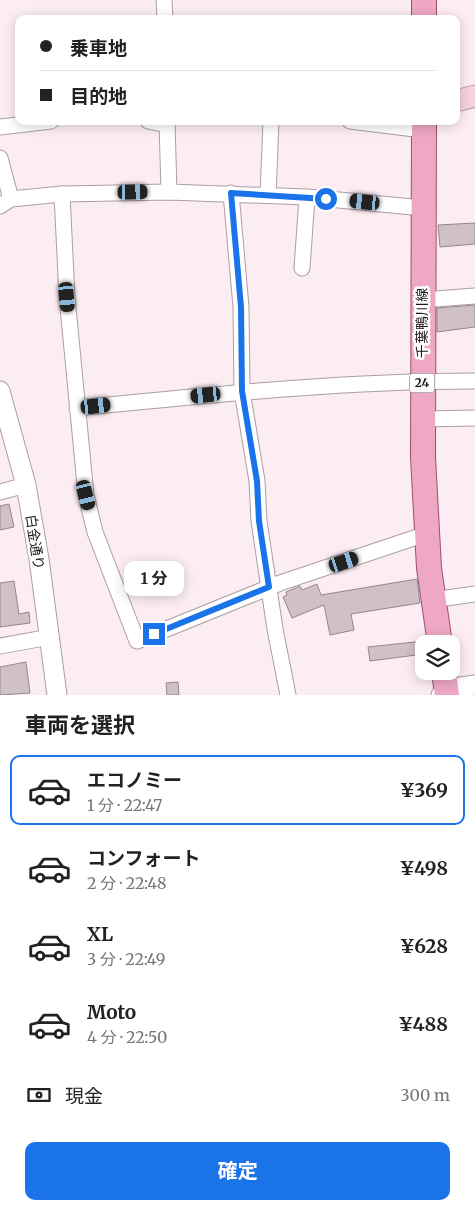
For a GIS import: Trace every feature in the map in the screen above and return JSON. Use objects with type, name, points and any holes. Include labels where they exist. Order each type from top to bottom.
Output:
[{"type":"main road","points":[[424,0],[424,15]]},
{"type":"main road","points":[[460,100],[475,96]]},
{"type":"main road","name":"千葉鴨川線","points":[[424,126],[422,419],[427,536],[439,635]]},
{"type":"main road","points":[[445,680],[447,695]]},
{"type":"street","points":[[164,0],[165,15]]},
{"type":"street","points":[[0,127],[17,125]]},
{"type":"street","points":[[167,125],[169,192]]},
{"type":"street","points":[[268,195],[272,125]]},
{"type":"street","points":[[409,125],[424,126]]},
{"type":"street","points":[[0,158],[5,202],[62,194],[169,192],[307,197],[423,208]]},
{"type":"street","points":[[231,193],[241,307],[242,391],[257,481],[259,521],[288,695]]},
{"type":"street","points":[[62,194],[67,297],[86,495],[95,532],[137,641],[269,587],[414,538],[427,536]]},
{"type":"street","points":[[302,268],[307,197]]},
{"type":"street","points":[[422,300],[475,296]]},
{"type":"street","points":[[77,408],[242,391],[422,381],[475,381]]},
{"type":"street","name":"白金通り","points":[[0,391],[26,485],[50,637],[56,695]]},
{"type":"street","points":[[422,419],[475,418]]},
{"type":"street","points":[[0,492],[26,485]]},
{"type":"street","points":[[433,600],[475,594]]},
{"type":"street","points":[[0,646],[50,637]]},
{"type":"street","points":[[441,695],[447,695],[454,688],[475,685]]},
{"type":"building","points":[[475,223],[475,244],[440,247],[438,225]]},
{"type":"building","points":[[475,305],[475,327],[437,332],[437,308]]},
{"type":"building","points":[[9,504],[14,527],[0,530],[0,506]]},
{"type":"building","points":[[417,579],[420,603],[351,614],[354,630],[330,635],[324,605],[292,618],[283,597],[287,595],[286,592],[300,586],[302,590],[317,584],[321,595]]},
{"type":"building","points":[[14,581],[19,614],[29,612],[30,623],[0,627],[0,583]]},
{"type":"building","points":[[415,642],[415,655],[370,661],[368,647]]},
{"type":"building","points":[[26,662],[30,693],[0,695],[0,667]]},
{"type":"building","points":[[178,682],[179,695],[167,695],[166,683]]},
{"type":"route","points":[[154,634],[259,593],[269,587],[259,521],[257,481],[242,391],[241,307],[231,193],[326,199]]}]
